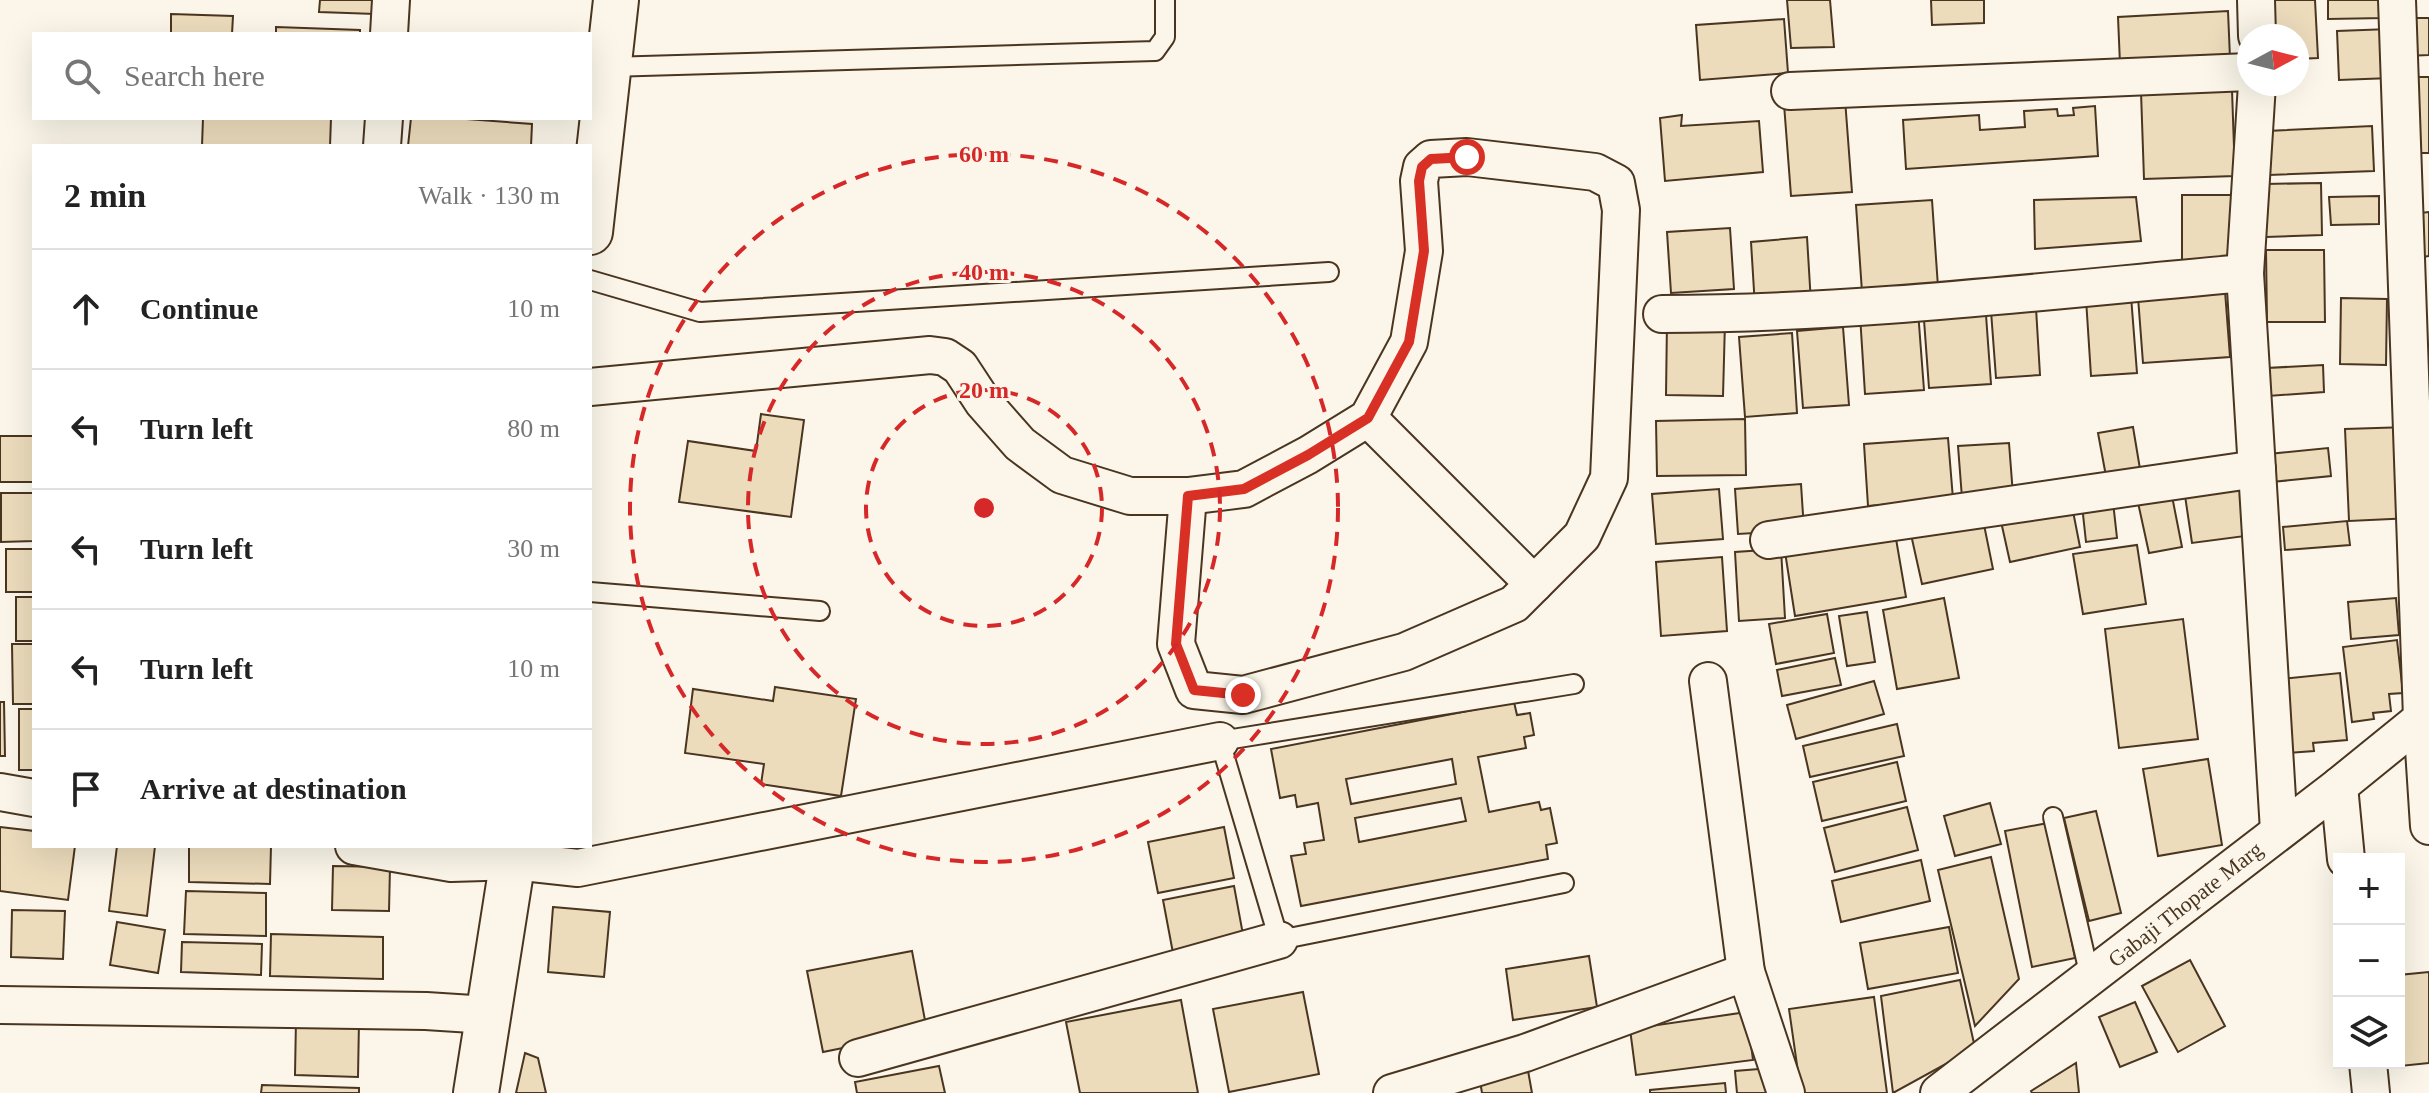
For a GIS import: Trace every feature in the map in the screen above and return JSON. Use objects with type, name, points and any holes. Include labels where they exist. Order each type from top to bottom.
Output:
[{"type":"main road","points":[[592,214],[616,0]]},
{"type":"main road","points":[[476,1093],[514,853]]},
{"type":"street","points":[[389,32],[391,0]]},
{"type":"street","points":[[2256,0],[2257,24]]},
{"type":"street","points":[[2397,0],[2429,826]]},
{"type":"street","points":[[1790,91],[2237,72]]},
{"type":"street","points":[[2256,96],[2245,273],[2279,831]]},
{"type":"street","points":[[382,144],[384,120]]},
{"type":"street","points":[[592,387],[930,355],[945,357],[960,367],[983,402],[1020,444],[1062,475],[1130,496],[1188,496],[1244,489],[1368,418],[1409,342],[1424,251],[1419,181],[1422,167],[1431,159],[1467,157],[1595,172],[1616,183],[1621,210],[1609,478],[1582,536],[1514,604],[1404,652],[1243,695],[1194,690],[1176,644],[1188,496]]},
{"type":"street","points":[[1662,314],[1818,309],[2245,273]]},
{"type":"street","points":[[1368,418],[1534,584]]},
{"type":"street","points":[[1769,540],[2257,469]]},
{"type":"street","points":[[1708,681],[1746,972],[1786,1093]]},
{"type":"street","name":"Gabaji Thopate Marg","points":[[1939,1093],[2426,716]]},
{"type":"street","points":[[365,848],[451,863],[514,853],[578,868],[1220,741]]},
{"type":"street","points":[[2339,786],[2345,853]]},
{"type":"street","points":[[0,792],[32,798]]},
{"type":"street","points":[[858,1058],[1279,940]]},
{"type":"street","points":[[1392,1093],[1525,1053],[1746,972]]},
{"type":"street","points":[[0,1005],[410,1011],[488,1015]]},
{"type":"street","points":[[2369,1069],[2371,1093]]},
{"type":"lane","points":[[608,67],[1155,51],[1165,37],[1165,0]]},
{"type":"lane","points":[[592,281],[700,312],[1329,272]]},
{"type":"lane","points":[[592,592],[820,611]]},
{"type":"lane","points":[[1564,883],[1279,940],[1220,741],[1574,684]]},
{"type":"lane","points":[[2053,817],[2090,977]]},
{"type":"building","points":[[320,0],[376,0],[375,14],[319,12]]},
{"type":"building","points":[[1787,0],[1830,0],[1834,47],[1791,48]]},
{"type":"building","points":[[1931,0],[1984,0],[1984,23],[1932,25]]},
{"type":"building","points":[[2258,0],[2315,0],[2318,58],[2309,58],[2309,24],[2259,24]]},
{"type":"building","points":[[2328,0],[2384,0],[2384,18],[2328,19]]},
{"type":"building","points":[[2228,11],[2230,58],[2120,64],[2118,17]]},
{"type":"building","points":[[171,14],[233,16],[232,32],[171,32]]},
{"type":"building","points":[[2406,18],[2429,18],[2429,55],[2406,56]]},
{"type":"building","points":[[1784,19],[1788,73],[1700,80],[1696,25]]},
{"type":"building","points":[[276,27],[360,30],[360,32],[276,32]]},
{"type":"building","points":[[2390,29],[2391,78],[2339,80],[2337,31]]},
{"type":"building","points":[[2413,77],[2429,77],[2429,153],[2413,153]]},
{"type":"building","points":[[2232,90],[2235,176],[2144,179],[2141,92]]},
{"type":"building","points":[[1845,99],[1852,192],[1791,196],[1784,104]]},
{"type":"building","points":[[2095,106],[2098,156],[1906,169],[1903,120],[1979,115],[1980,130],[2025,127],[2024,111],[2057,109],[2058,116],[2074,115],[2073,108]]},
{"type":"building","points":[[1682,115],[1681,126],[1759,121],[1763,172],[1665,181],[1660,118]]},
{"type":"building","points":[[203,120],[331,120],[330,144],[202,144]]},
{"type":"building","points":[[411,120],[532,124],[531,144],[408,144]]},
{"type":"building","points":[[2372,126],[2374,171],[2269,175],[2267,131]]},
{"type":"building","points":[[2321,183],[2322,235],[2266,237],[2265,184]]},
{"type":"building","points":[[2182,195],[2240,195],[2241,261],[2182,261]]},
{"type":"building","points":[[2379,196],[2379,224],[2331,225],[2329,197]]},
{"type":"building","points":[[2136,197],[2141,241],[2035,249],[2034,200]]},
{"type":"building","points":[[1932,200],[1938,287],[1862,292],[1856,205]]},
{"type":"building","points":[[2429,212],[2429,256],[2416,258],[2412,214]]},
{"type":"building","points":[[1730,228],[1734,289],[1671,293],[1667,232]]},
{"type":"building","points":[[1807,237],[1811,303],[1755,307],[1751,242]]},
{"type":"building","points":[[2266,250],[2324,250],[2325,322],[2267,322]]},
{"type":"building","points":[[2225,291],[2230,357],[2143,363],[2138,297]]},
{"type":"building","points":[[2131,296],[2137,373],[2091,376],[2086,299]]},
{"type":"building","points":[[2341,298],[2387,299],[2386,365],[2340,364]]},
{"type":"building","points":[[2036,308],[2040,375],[1996,378],[1991,311]]},
{"type":"building","points":[[1918,311],[1924,390],[1865,394],[1860,315]]},
{"type":"building","points":[[1986,315],[1991,384],[1929,388],[1924,320]]},
{"type":"building","points":[[1667,321],[1725,322],[1723,396],[1666,395]]},
{"type":"building","points":[[1843,327],[1849,405],[1803,408],[1797,331]]},
{"type":"building","points":[[1792,333],[1797,413],[1745,417],[1739,337]]},
{"type":"building","points":[[2323,365],[2324,392],[2268,396],[2267,368]]},
{"type":"building","points":[[761,414],[804,420],[791,517],[679,502],[688,441],[756,451]]},
{"type":"building","points":[[1745,419],[1746,475],[1657,476],[1656,421]]},
{"type":"building","points":[[2133,427],[2142,481],[2108,487],[2098,433]]},
{"type":"building","points":[[2408,427],[2412,518],[2349,521],[2345,429]]},
{"type":"building","points":[[0,436],[32,436],[32,482],[0,482]]},
{"type":"building","points":[[1948,438],[1953,499],[1868,506],[1864,444]]},
{"type":"building","points":[[2009,443],[2013,495],[1962,498],[1958,446]]},
{"type":"building","points":[[2328,448],[2331,476],[2272,482],[2269,454]]},
{"type":"building","points":[[2183,482],[2246,485],[2253,535],[2192,543]]},
{"type":"building","points":[[1801,484],[1804,530],[1738,534],[1735,489]]},
{"type":"building","points":[[1719,489],[1723,539],[1656,544],[1652,494]]},
{"type":"building","points":[[2171,491],[2182,547],[2149,553],[2137,498]]},
{"type":"building","points":[[1,493],[32,493],[32,541],[1,542]]},
{"type":"building","points":[[2112,493],[2117,538],[2086,542],[2081,496]]},
{"type":"building","points":[[2071,501],[2080,547],[2010,562],[2000,517]]},
{"type":"building","points":[[1982,515],[1993,569],[1922,584],[1910,530]]},
{"type":"building","points":[[2347,521],[2350,545],[2285,550],[2283,527]]},
{"type":"building","points":[[1895,533],[1906,597],[1795,616],[1785,552]]},
{"type":"building","points":[[2137,545],[2146,604],[2083,614],[2073,554]]},
{"type":"building","points":[[6,549],[32,549],[32,592],[6,592]]},
{"type":"building","points":[[1781,549],[1785,618],[1739,621],[1735,552]]},
{"type":"building","points":[[1722,557],[1727,631],[1661,636],[1656,562]]},
{"type":"building","points":[[16,597],[32,597],[32,641],[16,641]]},
{"type":"building","points":[[1944,598],[1959,678],[1897,689],[1883,610]]},
{"type":"building","points":[[2396,598],[2399,635],[2351,639],[2348,602]]},
{"type":"building","points":[[1867,612],[1875,662],[1847,666],[1839,616]]},
{"type":"building","points":[[1827,614],[1834,653],[1776,664],[1769,624]]},
{"type":"building","points":[[2183,619],[2198,739],[2119,748],[2105,629]]},
{"type":"building","points":[[2397,640],[2403,693],[2389,694],[2391,711],[2373,713],[2374,719],[2352,722],[2343,647]]},
{"type":"building","points":[[12,644],[32,644],[32,704],[13,704]]},
{"type":"building","points":[[1835,658],[1841,685],[1782,696],[1777,670]]},
{"type":"building","points":[[2340,673],[2347,740],[2313,743],[2314,751],[2288,753],[2281,679]]},
{"type":"building","points":[[1874,681],[1884,714],[1796,739],[1787,705]]},
{"type":"building","points":[[775,687],[856,699],[841,796],[761,784],[764,764],[685,753],[693,689],[773,701]]},
{"type":"building","points":[[0,702],[4,702],[5,756],[0,756]]},
{"type":"building","points":[[1514,702],[1517,715],[1530,713],[1534,735],[1524,737],[1526,748],[1478,757],[1489,812],[1539,802],[1541,810],[1550,808],[1557,843],[1546,845],[1548,859],[1301,906],[1291,856],[1306,854],[1304,843],[1324,840],[1318,803],[1297,807],[1295,795],[1280,798],[1271,749]],"holes":[[[1452,759],[1456,784],[1351,804],[1346,779]],[[1461,798],[1466,821],[1359,842],[1355,818]]]},
{"type":"building","points":[[19,709],[32,709],[32,770],[19,770]]},
{"type":"building","points":[[1897,724],[1904,756],[1810,777],[1803,746]]},
{"type":"building","points":[[2208,759],[2222,845],[2158,856],[2143,769]]},
{"type":"building","points":[[1897,762],[1906,801],[1822,821],[1813,782]]},
{"type":"building","points":[[1990,803],[2001,844],[1955,856],[1944,816]]},
{"type":"building","points":[[1907,807],[1918,850],[1835,872],[1824,828]]},
{"type":"building","points":[[2096,811],[2121,913],[2089,921],[2064,818]]},
{"type":"building","points":[[2048,823],[2075,958],[2032,967],[2005,831]]},
{"type":"building","points":[[0,827],[32,831],[32,848],[75,848],[68,900],[0,891]]},
{"type":"building","points":[[1224,827],[1234,878],[1158,893],[1148,842]]},
{"type":"building","points":[[117,848],[155,848],[147,916],[109,911]]},
{"type":"building","points":[[189,848],[271,848],[270,884],[189,882]]},
{"type":"building","points":[[1991,857],[2019,979],[1975,1026],[1938,870]]},
{"type":"building","points":[[1921,860],[1930,901],[1841,922],[1832,881]]},
{"type":"building","points":[[333,866],[390,867],[389,911],[332,910]]},
{"type":"building","points":[[1234,886],[1244,940],[1173,953],[1163,900]]},
{"type":"building","points":[[186,891],[266,893],[266,936],[184,934]]},
{"type":"building","points":[[553,907],[610,912],[604,977],[548,972]]},
{"type":"building","points":[[12,910],[65,911],[63,959],[11,957]]},
{"type":"building","points":[[117,922],[165,930],[158,973],[110,965]]},
{"type":"building","points":[[1949,927],[1958,973],[1868,989],[1860,943]]},
{"type":"building","points":[[271,934],[383,937],[383,979],[270,976]]},
{"type":"building","points":[[182,942],[262,944],[261,975],[181,972]]},
{"type":"building","points":[[912,951],[927,1031],[823,1052],[807,971]]},
{"type":"building","points":[[1589,956],[1597,1007],[1513,1020],[1506,969]]},
{"type":"building","points":[[2190,960],[2225,1026],[2178,1052],[2142,986]]},
{"type":"building","points":[[2429,972],[2429,1063],[2405,1066],[2405,974]]},
{"type":"building","points":[[1960,980],[1975,1048],[1893,1093],[1881,996]]},
{"type":"building","points":[[1303,992],[1319,1074],[1229,1092],[1213,1009]]},
{"type":"building","points":[[1874,997],[1887,1093],[1801,1093],[1789,1009]]},
{"type":"building","points":[[1181,1000],[1198,1093],[1080,1093],[1066,1022]]},
{"type":"building","points":[[2135,1002],[2157,1052],[2120,1067],[2099,1017]]},
{"type":"building","points":[[1747,1012],[1753,1060],[1636,1075],[1630,1029]]},
{"type":"building","points":[[296,1019],[359,1021],[358,1077],[295,1075]]},
{"type":"building","points":[[525,1053],[538,1058],[546,1093],[516,1093]]},
{"type":"building","points":[[2076,1063],[2079,1093],[2032,1093],[2031,1091]]},
{"type":"building","points":[[1527,1065],[1532,1093],[1482,1093],[1479,1075]]},
{"type":"building","points":[[939,1066],[945,1093],[857,1093],[855,1082]]},
{"type":"building","points":[[1771,1068],[1773,1093],[1737,1093],[1735,1071]]},
{"type":"building","points":[[1725,1083],[1726,1093],[1650,1093],[1650,1090]]},
{"type":"building","points":[[262,1085],[359,1088],[359,1093],[261,1093]]},
{"type":"route","points":[[1243,695],[1194,690],[1176,644],[1188,496],[1244,489],[1368,418],[1409,342],[1424,251],[1419,181],[1422,167],[1431,159],[1467,157]]}]
